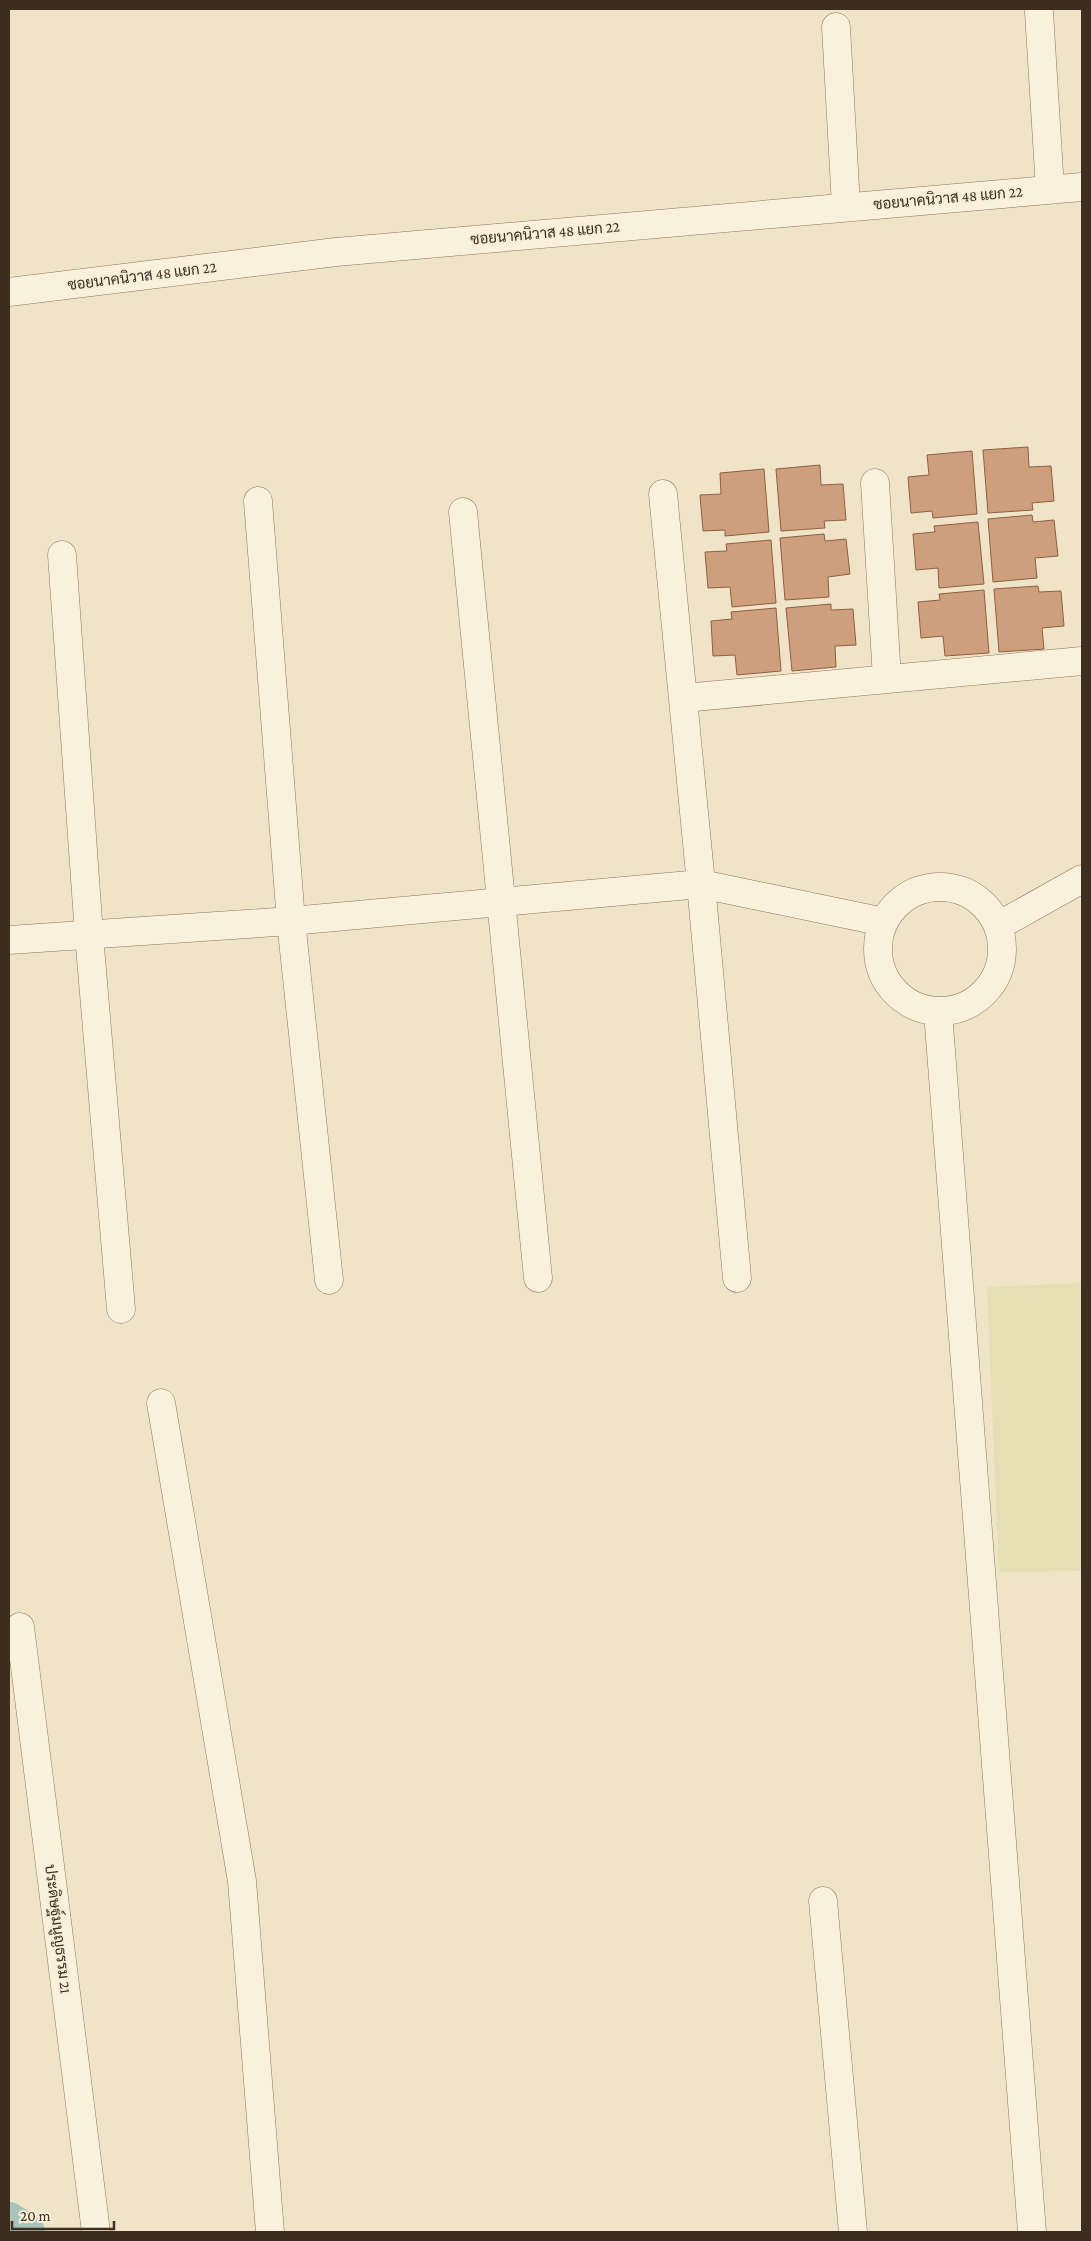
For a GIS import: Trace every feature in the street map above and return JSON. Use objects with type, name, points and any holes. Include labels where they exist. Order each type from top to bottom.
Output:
[{"type":"street","points":[[1039,12],[1050,190]]},
{"type":"street","points":[[836,27],[846,206]]},
{"type":"street","name":"ซอยนาคนิวาส 48 แยก 22","points":[[9,292],[336,252],[846,206],[1082,187]]},
{"type":"street","points":[[875,483],[887,678]]},
{"type":"street","points":[[663,494],[702,884],[737,1278]]},
{"type":"street","points":[[258,502],[290,921],[329,1280]]},
{"type":"street","points":[[463,512],[538,1278]]},
{"type":"street","points":[[62,555],[89,935],[121,1309]]},
{"type":"street","points":[[684,698],[1082,661]]},
{"type":"street","points":[[998,926],[1082,879]]},
{"type":"street","points":[[9,940],[290,921],[702,884],[884,922]]},
{"type":"street","points":[[932,888],[953,888],[972,896],[987,909],[998,926],[1002,946],[1000,967],[991,985],[977,1000],[958,1009],[938,1012],[918,1008],[901,997],[887,982],[880,962],[879,942],[884,922],[896,906],[913,894],[932,888]]},
{"type":"street","points":[[938,1012],[1032,2232]]},
{"type":"street","points":[[161,1403],[242,1881],[270,2232]]},
{"type":"street","name":"ประดิษฐ์มนูญธรรม 21","points":[[20,1627],[96,2232]]},
{"type":"street","points":[[823,1901],[853,2232]]},
{"type":"shaded area","points":[[1082,1283],[1082,1571],[999,1572],[987,1287]]},
{"type":"building","points":[[1028,447],[1029,467],[1051,466],[1054,501],[1032,503],[1033,510],[988,513],[983,450]]},
{"type":"building","points":[[972,451],[977,514],[933,518],[932,511],[911,513],[908,477],[929,475],[927,455]]},
{"type":"building","points":[[820,465],[821,485],[843,484],[846,520],[824,521],[825,528],[781,531],[776,469]]},
{"type":"building","points":[[764,469],[769,532],[725,536],[725,530],[703,531],[700,495],[721,494],[720,473]]},
{"type":"building","points":[[1032,515],[1033,522],[1054,520],[1058,556],[1035,558],[1037,578],[993,582],[988,519]]},
{"type":"building","points":[[978,522],[984,584],[939,588],[938,568],[916,570],[913,534],[935,532],[934,526]]},
{"type":"building","points":[[824,534],[825,541],[846,539],[850,574],[828,577],[829,597],[785,600],[780,538]]},
{"type":"building","points":[[771,540],[776,603],[732,607],[730,587],[708,588],[705,552],[727,551],[726,544]]},
{"type":"building","points":[[1038,586],[1039,592],[1061,591],[1064,626],[1042,628],[1044,649],[999,652],[994,589]]},
{"type":"building","points":[[984,590],[989,653],[945,656],[943,636],[921,638],[918,602],[940,600],[939,594]]},
{"type":"building","points":[[831,604],[831,610],[853,609],[856,645],[835,646],[836,667],[792,671],[786,608]]},
{"type":"building","points":[[776,608],[781,671],[737,675],[735,655],[713,656],[711,621],[732,619],[731,612]]},
{"type":"waterway","points":[[9,2220],[27,2232]]}]
